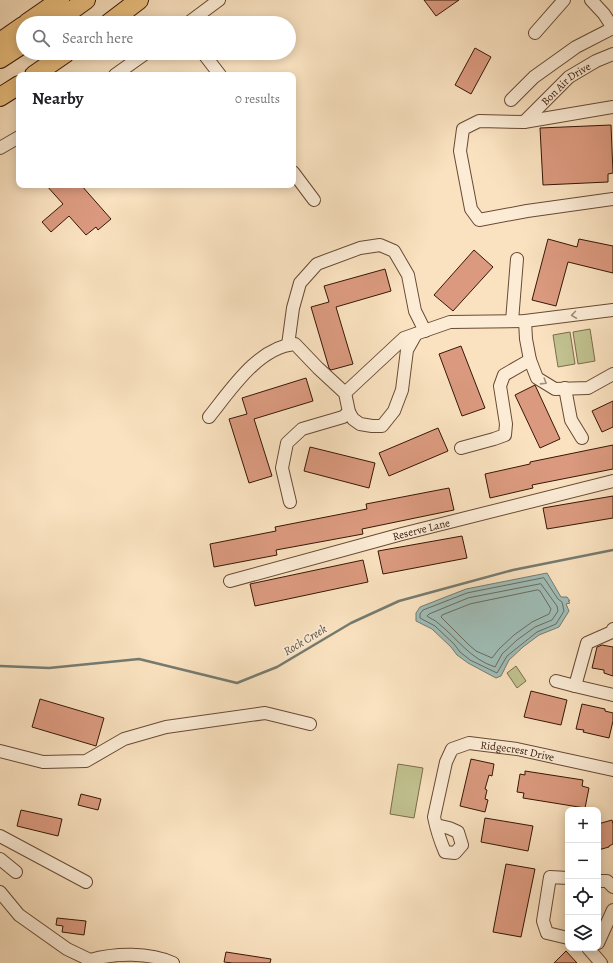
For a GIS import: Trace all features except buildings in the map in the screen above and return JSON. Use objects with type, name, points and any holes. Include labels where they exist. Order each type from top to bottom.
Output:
[{"type":"highway","points":[[37,16],[60,0]]},
{"type":"highway","points":[[64,16],[86,0]]},
{"type":"highway","points":[[117,16],[139,0]]},
{"type":"highway","points":[[0,42],[16,31]]},
{"type":"highway","points":[[0,59],[16,49]]},
{"type":"highway","points":[[38,72],[56,60]]},
{"type":"highway","points":[[0,97],[16,87]]},
{"type":"street","points":[[197,16],[219,0]]},
{"type":"street","points":[[535,33],[564,0]]},
{"type":"street","points":[[512,100],[534,77],[576,47],[613,28],[604,14],[591,0]]},
{"type":"street","name":"Bon Air Drive","points":[[524,122],[569,76],[596,61],[613,54]]},
{"type":"street","points":[[118,72],[136,60]]},
{"type":"street","points":[[208,60],[218,72]]},
{"type":"street","points":[[613,107],[524,122],[479,121],[463,129],[460,151],[471,209],[479,220],[527,211],[613,199]]},
{"type":"street","points":[[0,148],[16,139]]},
{"type":"street","points":[[296,176],[314,200]]},
{"type":"street","points":[[209,417],[237,382],[266,354],[288,344],[295,344],[345,393],[349,412],[353,419],[360,424],[382,426],[394,411],[402,390],[407,350],[420,332],[408,275],[394,251],[380,245],[360,248],[317,264],[300,283],[293,308],[288,344]]},
{"type":"street","points":[[512,321],[517,259]]},
{"type":"street","points":[[345,393],[404,338],[450,322],[525,321],[613,310]]},
{"type":"street","points":[[525,321],[526,339],[530,360],[537,378],[555,389],[588,388],[613,374]]},
{"type":"street","points":[[461,448],[505,435],[506,424],[500,386],[504,375],[530,360]]},
{"type":"street","points":[[565,388],[571,420],[582,438]]},
{"type":"street","points":[[290,502],[282,468],[287,443],[302,429],[343,417],[349,412]]},
{"type":"street","name":"Reserve Lane","points":[[230,581],[402,534],[613,481]]},
{"type":"street","points":[[575,686],[587,643],[612,632],[613,629]]},
{"type":"street","points":[[556,680],[613,695]]},
{"type":"street","points":[[0,751],[43,762],[86,761],[124,739],[166,727],[265,713],[310,724]]},
{"type":"street","name":"Ridgecrest Drive","points":[[436,825],[434,817],[446,762],[452,748],[469,743],[517,749],[613,770]]},
{"type":"street","points":[[0,836],[86,882]]},
{"type":"street","points":[[0,859],[16,872]]},
{"type":"street","points":[[565,878],[550,877],[543,921],[547,933],[565,937]]},
{"type":"street","points":[[601,881],[607,881],[613,888]]},
{"type":"street","points":[[0,892],[19,915],[67,949],[90,962],[99,958],[133,954],[168,960],[173,963]]},
{"type":"street","points":[[601,934],[613,910]]},
{"type":"street","points":[[595,951],[601,963]]},
{"type":"green space","points":[[590,329],[595,361],[578,364],[573,332]]},
{"type":"green space","points":[[570,332],[575,364],[558,367],[553,335]]},
{"type":"green space","points":[[516,666],[526,681],[517,688],[507,673]]},
{"type":"green space","points":[[398,764],[423,768],[414,818],[390,814]]},
{"type":"water","points":[[547,573],[561,597],[567,597],[570,601],[568,601],[570,603],[566,604],[569,611],[559,627],[539,635],[523,647],[509,660],[501,676],[496,678],[468,663],[457,655],[451,647],[432,629],[416,621],[416,613],[420,607],[466,589]]},
{"type":"waterway","name":"Rock Creek","points":[[0,666],[49,668],[139,659],[237,683],[277,667],[351,623],[399,601],[513,570],[613,550]]}]
